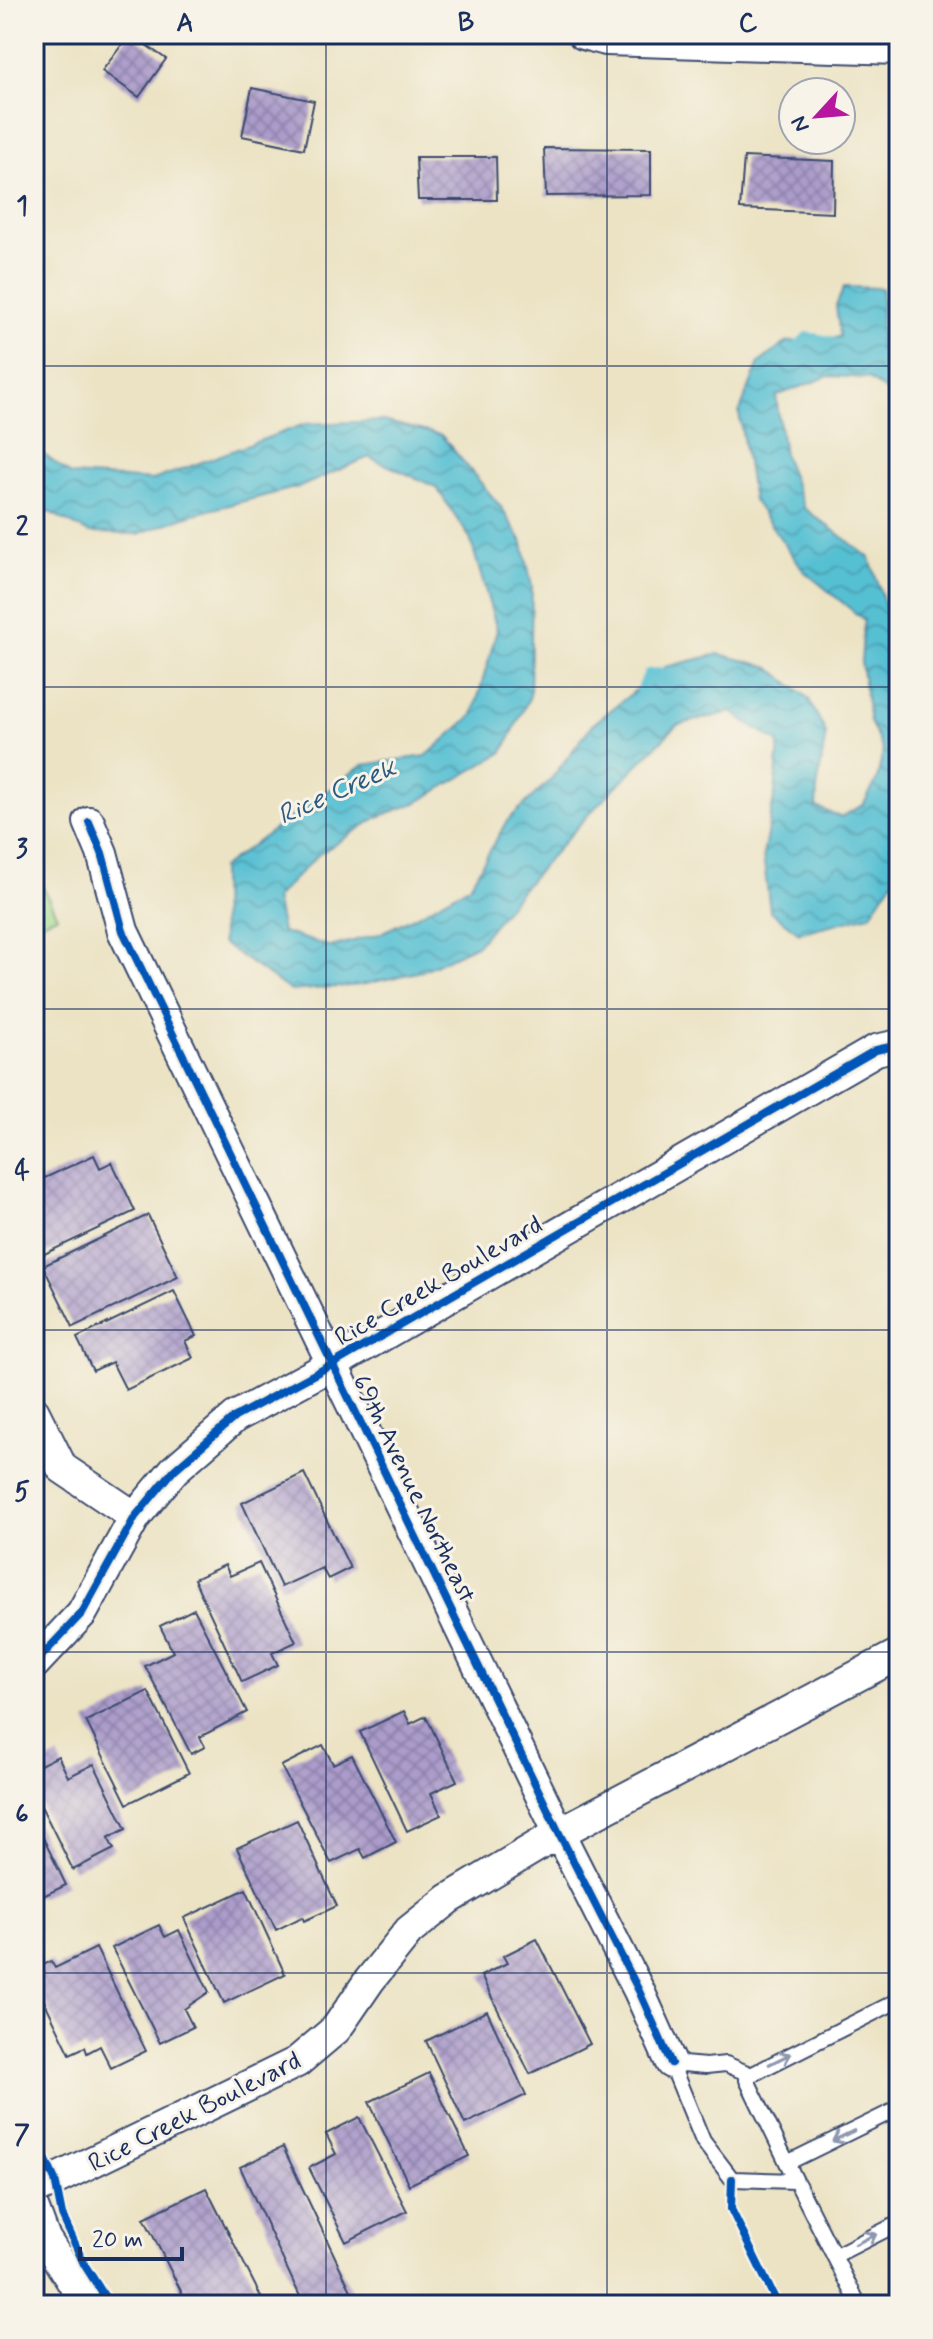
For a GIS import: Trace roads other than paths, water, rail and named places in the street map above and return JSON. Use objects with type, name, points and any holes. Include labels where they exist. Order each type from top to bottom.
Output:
[{"type":"street","points":[[583,34],[606,40],[899,49]]},
{"type":"street","name":"69th Avenue Northeast","points":[[89,822],[102,853],[123,931],[559,1833],[639,1991],[671,2063]]},
{"type":"street","name":"Rice Creek Boulevard","points":[[34,1664],[82,1613],[135,1517],[174,1470],[235,1417],[333,1364],[876,1050],[899,1045]]},
{"type":"street","points":[[34,1412],[62,1468],[135,1517]]},
{"type":"street","name":"Rice Creek Boulevard","points":[[34,2190],[297,2062],[336,2029],[409,1931],[449,1899],[559,1833],[899,1654]]},
{"type":"street","points":[[34,2210],[44,2237],[87,2305]]},
{"type":"lane","points":[[859,2305],[747,2080],[749,2074],[899,2000]]},
{"type":"lane","points":[[749,2074],[726,2064],[671,2063],[703,2141],[732,2179],[796,2181]]},
{"type":"lane","points":[[787,2163],[899,2108]]},
{"type":"lane","points":[[834,2256],[899,2223]]},
{"type":"water","name":"Rice Creek","points":[[844,287],[882,288],[880,348],[899,357],[899,401],[868,378],[829,376],[776,396],[784,455],[804,508],[870,558],[899,651],[899,871],[870,915],[799,933],[770,911],[763,855],[775,793],[779,743],[731,712],[677,725],[588,815],[478,944],[422,971],[361,985],[291,991],[222,943],[221,868],[363,765],[426,756],[473,715],[497,630],[470,538],[436,487],[369,457],[302,486],[190,515],[138,534],[89,533],[34,504],[34,447],[71,475],[153,480],[305,424],[383,421],[441,435],[501,507],[523,543],[532,587],[530,696],[503,752],[418,802],[378,817],[318,855],[275,898],[282,932],[331,947],[379,934],[470,885],[507,821],[551,779],[592,725],[665,667],[719,654],[769,667],[808,698],[826,733],[816,807],[841,817],[863,805],[877,780],[883,750],[870,722],[861,663],[864,620],[804,571],[753,500],[739,413],[759,363],[787,342],[840,337],[836,306]]},
{"type":"waterway","name":"Rice Creek","points":[[795,349],[807,337],[830,341]]},
{"type":"waterway","name":"Rice Creek","points":[[640,694],[648,674],[671,672]]}]
